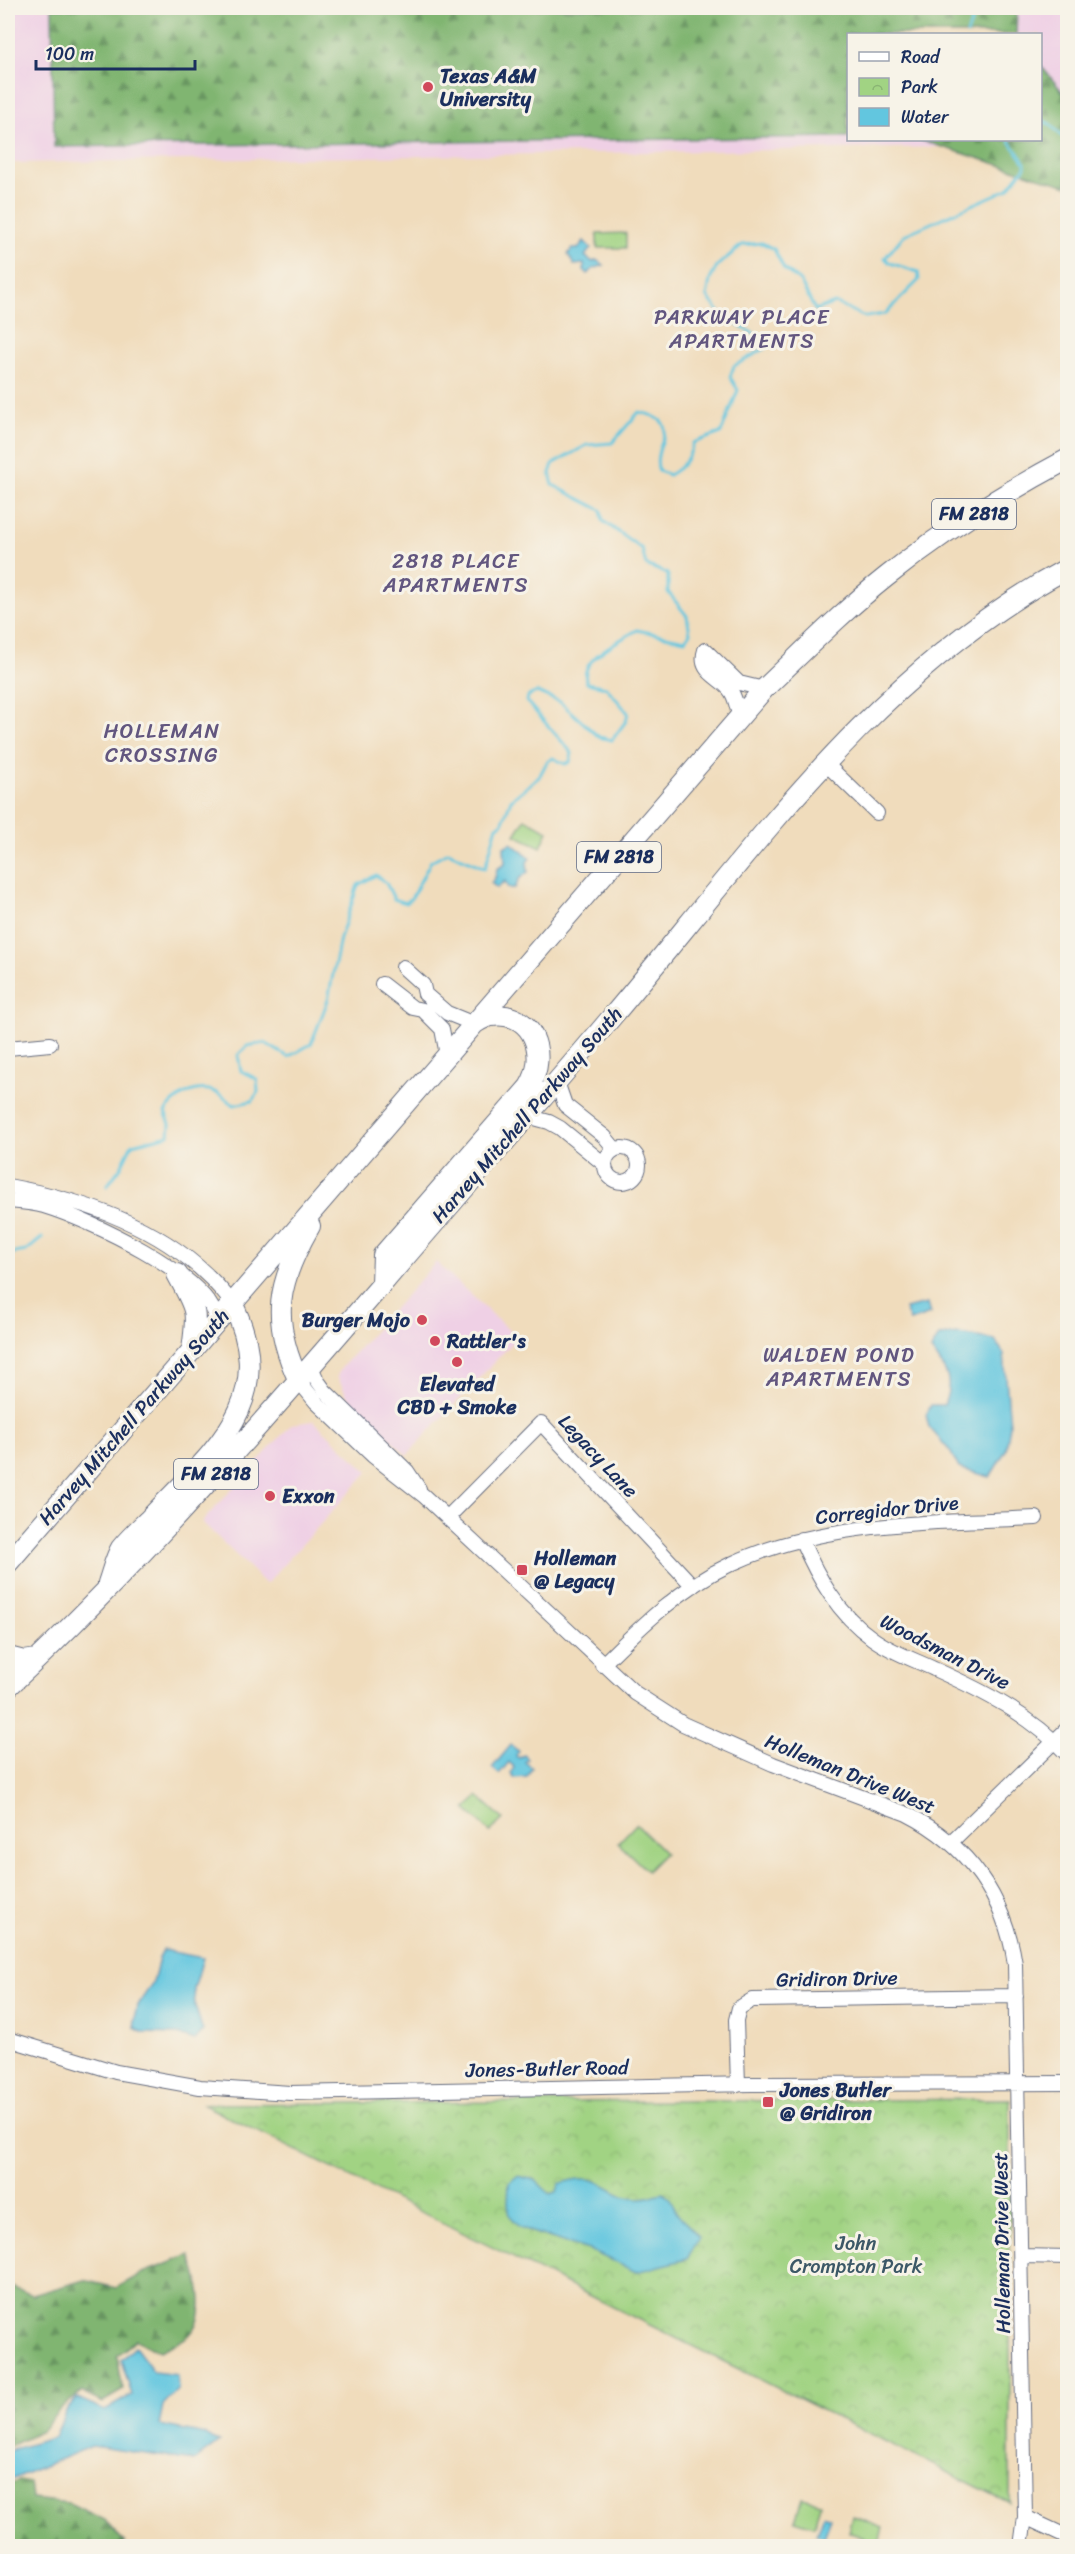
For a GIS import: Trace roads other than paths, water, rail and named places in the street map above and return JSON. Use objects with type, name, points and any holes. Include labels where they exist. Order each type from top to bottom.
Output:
[{"type":"highway","name":"Harvey Mitchell Parkway South","points":[[8,1574],[13,1557],[764,689],[839,617],[886,576],[945,532],[1034,477],[1068,459]]},
{"type":"highway","name":"Harvey Mitchell Parkway South","points":[[8,1687],[197,1495],[305,1374],[557,1082],[824,762],[897,690],[949,647],[996,613],[1068,568]]},
{"type":"highway","points":[[382,1283],[383,1255],[529,1087],[536,1075],[540,1058],[537,1042],[529,1030],[505,1016],[489,1016],[474,1024]]},
{"type":"highway","points":[[305,1374],[286,1352],[280,1326],[284,1278],[298,1246],[332,1187]]},
{"type":"highway","points":[[177,1274],[195,1309],[191,1351]]},
{"type":"highway","points":[[105,1591],[120,1549],[217,1444],[235,1421],[241,1409],[250,1371],[249,1349],[244,1328],[231,1303]]},
{"type":"highway","points":[[8,1657],[24,1661],[37,1659]]},
{"type":"street","points":[[740,717],[732,691],[705,666],[702,658],[705,650],[739,683],[764,689]]},
{"type":"street","points":[[824,762],[877,813]]},
{"type":"street","points":[[403,966],[423,985],[425,994],[447,1013],[474,1024]]},
{"type":"street","points":[[382,984],[413,1008],[423,1010],[442,1029],[447,1055]]},
{"type":"street","points":[[8,1047],[50,1044]]},
{"type":"street","points":[[557,1082],[565,1105],[605,1137],[615,1149]]},
{"type":"street","points":[[527,1116],[549,1122],[560,1128],[604,1164]]},
{"type":"street","points":[[624,1147],[632,1150],[638,1158],[640,1167],[629,1181],[620,1183],[611,1180],[606,1173],[604,1164],[607,1155],[615,1149],[624,1147]]},
{"type":"street","points":[[8,1186],[69,1200],[112,1214],[136,1226],[187,1259],[221,1289],[231,1303]]},
{"type":"street","points":[[8,1201],[43,1205],[83,1220],[123,1239],[177,1274],[209,1302],[217,1320]]},
{"type":"street","name":"Holleman Drive West","points":[[305,1374],[316,1402],[373,1456],[424,1496],[602,1665],[635,1693],[683,1724],[773,1764],[908,1814],[951,1842],[978,1872],[1001,1911],[1013,1947],[1019,2082],[1022,2256],[1025,2517],[1021,2547]]},
{"type":"street","name":"Legacy Lane","points":[[447,1517],[541,1423],[693,1586]]},
{"type":"street","name":"Corregidor Drive","points":[[602,1665],[632,1635],[693,1586],[731,1564],[801,1539],[856,1529],[900,1525],[1036,1518]]},
{"type":"street","name":"Woodsman Drive","points":[[801,1539],[820,1580],[832,1598],[843,1612],[873,1639],[997,1699],[1054,1740],[1068,1755]]},
{"type":"street","points":[[951,1842],[1068,1728]]},
{"type":"street","name":"Gridiron Drive","points":[[738,2085],[736,2020],[739,2008],[752,2000],[1016,1996]]},
{"type":"street","name":"Jones-Butler Road","points":[[8,2039],[116,2072],[200,2087],[290,2093],[738,2085],[1068,2083]]},
{"type":"street","points":[[1022,2256],[1068,2257]]},
{"type":"street","points":[[1025,2517],[1068,2537]]},
{"type":"water","points":[[584,241],[591,248],[585,256],[593,262],[596,260],[604,265],[593,269],[588,274],[584,270],[584,264],[574,265],[568,254],[572,249],[578,249]]},
{"type":"water","points":[[511,843],[530,858],[527,862],[528,872],[519,879],[515,888],[508,888],[505,881],[497,888],[491,883],[497,869],[505,864],[504,847]]},
{"type":"water","points":[[927,1304],[930,1314],[910,1321],[905,1309]]},
{"type":"water","points":[[959,1334],[995,1340],[1004,1354],[1010,1425],[1006,1450],[990,1477],[959,1468],[950,1451],[929,1427],[926,1415],[931,1405],[944,1405],[948,1389],[947,1376],[931,1350],[939,1336]]},
{"type":"water","points":[[511,1745],[518,1751],[516,1756],[519,1758],[524,1755],[528,1759],[525,1762],[532,1768],[527,1777],[514,1778],[511,1773],[514,1767],[509,1762],[499,1774],[492,1768]]},
{"type":"water","points":[[163,1950],[203,1958],[194,1989],[195,2006],[203,2031],[195,2040],[176,2034],[143,2033],[135,2028],[135,2013],[153,1981]]},
{"type":"water","points":[[517,2176],[535,2180],[550,2194],[557,2192],[559,2184],[586,2179],[596,2181],[629,2197],[640,2198],[663,2192],[679,2216],[699,2237],[687,2259],[636,2272],[589,2250],[521,2227],[510,2216],[508,2203],[509,2183]]},
{"type":"water","points":[[135,2347],[154,2372],[177,2375],[178,2389],[163,2405],[159,2425],[206,2434],[219,2442],[194,2461],[92,2446],[8,2481],[8,2451],[55,2437],[66,2411],[77,2398],[105,2410],[132,2395],[121,2360]]},
{"type":"water","points":[[823,2515],[831,2518],[824,2536],[816,2534]]},
{"type":"waterway","points":[[967,33],[977,8]]},
{"type":"waterway","points":[[1042,121],[1050,124],[1064,138],[1068,138]]},
{"type":"waterway","points":[[107,1186],[121,1167],[132,1144],[169,1135],[170,1124],[165,1112],[184,1095],[196,1090],[209,1090],[234,1105],[252,1101],[258,1092],[257,1079],[241,1071],[238,1055],[247,1046],[265,1043],[288,1057],[311,1044],[328,1000],[340,938],[358,885],[376,875],[386,883],[394,899],[406,903],[412,897],[431,861],[448,852],[485,868],[497,826],[502,824],[511,800],[539,777],[547,762],[553,758],[565,764],[570,762],[572,753],[527,702],[528,696],[537,692],[560,702],[599,737],[612,740],[626,721],[628,713],[606,687],[587,683],[585,675],[588,666],[611,645],[637,630],[685,640],[690,633],[687,616],[668,592],[668,574],[646,565],[642,549],[603,521],[601,510],[553,485],[550,473],[553,464],[587,445],[612,443],[639,412],[654,416],[662,422],[665,428],[657,461],[659,471],[669,475],[685,462],[693,443],[721,433],[738,390],[730,377],[734,366],[764,349],[762,338],[723,317],[707,296],[710,280],[717,266],[742,245],[762,243],[774,249],[784,269],[800,281],[815,310],[835,303],[865,317],[885,314],[919,280],[918,272],[890,263],[885,258],[904,235],[1008,189],[1025,167],[1025,163],[1010,141]]},
{"type":"waterway","points":[[8,1254],[26,1251],[42,1238]]},
{"type":"place","name":"Texas A&M University","points":[[428,87]]},
{"type":"place","name":"Burger Mojo","points":[[422,1320]]},
{"type":"place","name":"Rattler's","points":[[435,1341]]},
{"type":"place","name":"Elevated CBD + Smoke","points":[[457,1362]]},
{"type":"place","name":"Exxon","points":[[270,1496]]},
{"type":"place","name":"Holleman @ Legacy","points":[[522,1570]]},
{"type":"place","name":"Jones Butler @ Gridiron","points":[[768,2102]]},
{"type":"district","name":"PARKWAY PLACE APARTMENTS","points":[[742,329]]},
{"type":"district","name":"2818 PLACE APARTMENTS","points":[[456,573]]},
{"type":"district","name":"HOLLEMAN CROSSING","points":[[162,743]]},
{"type":"district","name":"WALDEN POND APARTMENTS","points":[[839,1367]]},
{"type":"park label","name":"John Crompton Park","points":[[856,2254]]}]
